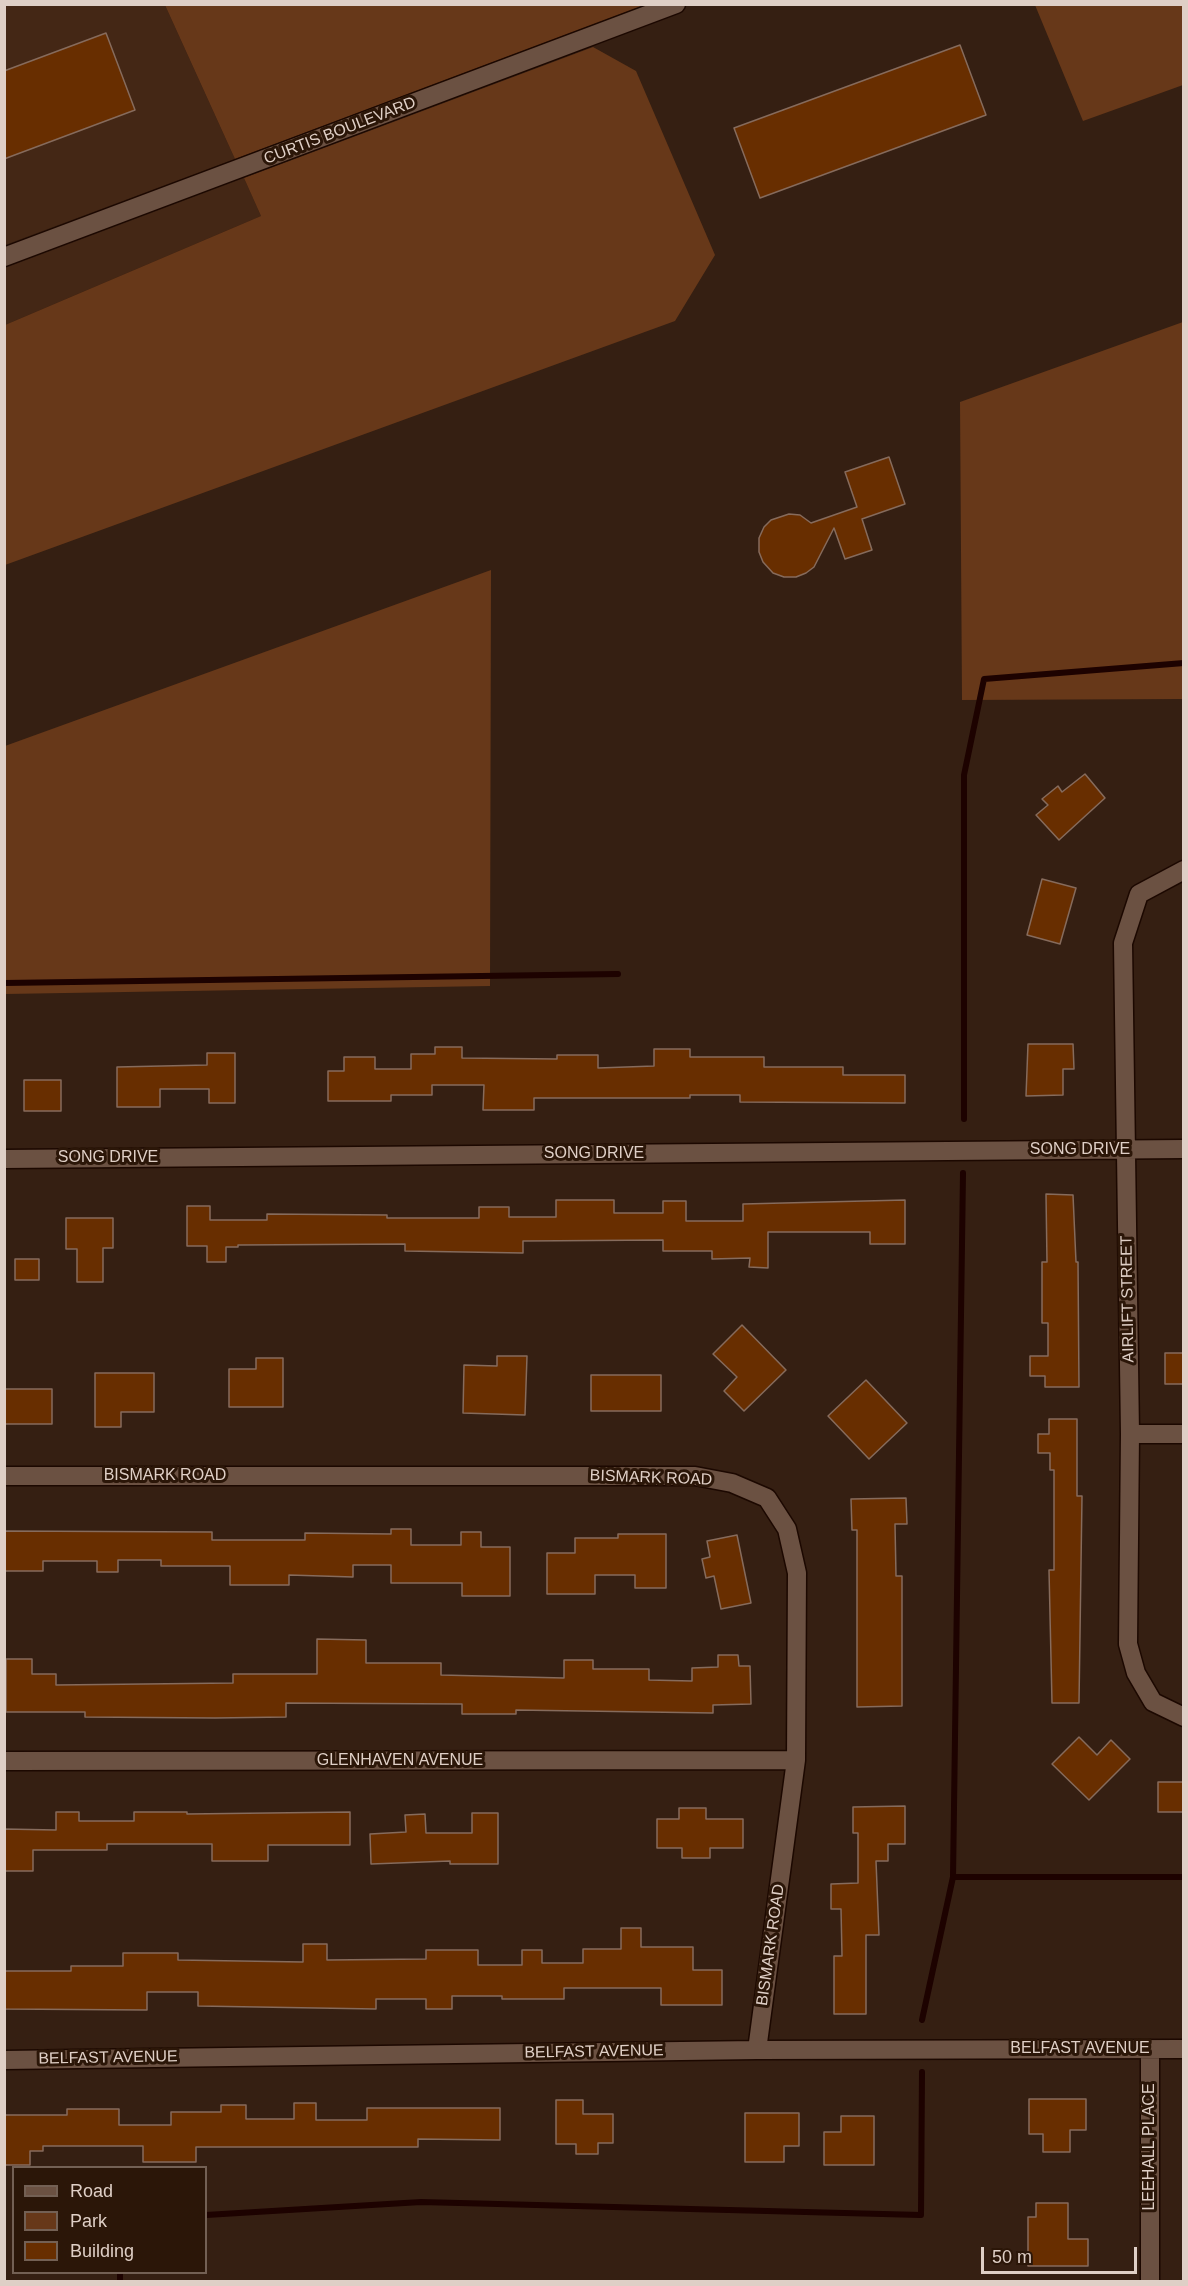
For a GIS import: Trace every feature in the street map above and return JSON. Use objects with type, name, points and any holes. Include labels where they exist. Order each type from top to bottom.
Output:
[{"type":"street","name":"CURTIS BOULEVARD","points":[[4,256],[676,4]]},
{"type":"street","name":"AIRLIFT STREET","points":[[1184,870],[1139,894],[1123,944],[1130,1434],[1128,1644],[1136,1673],[1153,1702],[1184,1717]]},
{"type":"street","name":"SONG DRIVE","points":[[4,1159],[1184,1149]]},
{"type":"street","points":[[1130,1434],[1184,1434]]},
{"type":"street","name":"BISMARK ROAD","points":[[4,1476],[695,1476],[732,1483],[767,1498],[787,1529],[797,1573],[796,1760],[757,2050]]},
{"type":"street","name":"GLENHAVEN AVENUE","points":[[4,1761],[796,1760]]},
{"type":"street","name":"LEEHALL PLACE","points":[[1150,2049],[1150,2282]]},
{"type":"street","name":"BELFAST AVENUE","points":[[4,2060],[757,2050],[1184,2049]]},
{"type":"shaded area","points":[[5,5],[165,5],[235,159],[5,245]]},
{"type":"shaded area","points":[[244,178],[261,216],[5,325],[5,268]]},
{"type":"green space","points":[[165,5],[645,5],[235,159]]},
{"type":"green space","points":[[1035,5],[1183,5],[1183,85],[1083,121]]},
{"type":"green space","points":[[593,47],[636,71],[715,255],[675,321],[5,565],[5,325],[261,216],[244,178]]},
{"type":"green space","points":[[1183,322],[1183,699],[962,700],[960,402]]},
{"type":"green space","points":[[491,570],[490,986],[5,994],[5,746]]},
{"type":"building","points":[[106,33],[135,110],[4,159],[4,71]]},
{"type":"building","points":[[960,45],[986,115],[760,198],[734,128]]},
{"type":"building","points":[[889,457],[905,504],[862,519],[872,550],[845,559],[834,528],[814,567],[806,573],[796,577],[784,577],[773,573],[763,562],[759,552],[759,538],[764,527],[771,520],[789,514],[800,515],[811,523],[857,507],[845,472]]},
{"type":"building","points":[[1085,774],[1105,798],[1059,840],[1036,815],[1048,805],[1042,799],[1058,786],[1062,792]]},
{"type":"building","points":[[1042,879],[1076,888],[1060,944],[1027,935]]},
{"type":"building","points":[[1028,1044],[1073,1044],[1074,1069],[1063,1069],[1063,1095],[1026,1096]]},
{"type":"building","points":[[435,1047],[462,1047],[462,1058],[557,1059],[557,1055],[598,1055],[598,1068],[654,1066],[654,1049],[690,1049],[690,1057],[764,1057],[764,1067],[843,1067],[843,1075],[905,1075],[905,1103],[740,1102],[740,1095],[690,1095],[690,1098],[534,1098],[534,1110],[483,1110],[484,1085],[432,1085],[432,1095],[391,1095],[391,1101],[328,1101],[328,1071],[344,1071],[344,1057],[375,1057],[375,1069],[411,1069],[411,1054],[435,1054]]},
{"type":"building","points":[[207,1053],[235,1053],[235,1103],[209,1103],[209,1089],[160,1089],[160,1107],[117,1107],[117,1067],[207,1065]]},
{"type":"building","points":[[24,1080],[61,1080],[61,1111],[24,1111]]},
{"type":"building","points":[[1046,1194],[1073,1195],[1076,1262],[1078,1262],[1079,1387],[1045,1387],[1045,1376],[1030,1376],[1030,1356],[1048,1356],[1048,1323],[1042,1323],[1042,1262],[1047,1262]]},
{"type":"building","points":[[556,1200],[614,1200],[614,1213],[663,1213],[663,1201],[686,1201],[686,1221],[743,1221],[743,1204],[905,1200],[905,1244],[870,1244],[870,1232],[768,1232],[768,1268],[749,1267],[750,1258],[712,1259],[712,1251],[663,1251],[663,1240],[523,1241],[523,1253],[405,1251],[405,1244],[238,1245],[238,1247],[226,1247],[226,1262],[207,1262],[207,1246],[187,1246],[187,1206],[210,1206],[210,1220],[267,1220],[267,1214],[479,1218],[479,1207],[509,1207],[509,1217],[556,1217]]},
{"type":"building","points":[[66,1218],[113,1218],[113,1248],[103,1248],[103,1282],[77,1282],[77,1249],[66,1249]]},
{"type":"building","points":[[15,1259],[39,1259],[39,1280],[15,1280]]},
{"type":"building","points":[[742,1325],[786,1370],[744,1411],[724,1391],[737,1377],[713,1354]]},
{"type":"building","points":[[1165,1353],[1184,1353],[1184,1384],[1165,1384]]},
{"type":"building","points":[[497,1356],[527,1356],[525,1415],[463,1413],[464,1365],[497,1366]]},
{"type":"building","points":[[256,1358],[283,1358],[283,1407],[229,1407],[229,1369],[256,1369]]},
{"type":"building","points":[[95,1373],[154,1373],[154,1412],[121,1412],[121,1427],[95,1427]]},
{"type":"building","points":[[591,1375],[661,1375],[661,1411],[591,1411]]},
{"type":"building","points":[[866,1380],[907,1423],[869,1459],[828,1416]]},
{"type":"building","points":[[4,1389],[52,1389],[52,1424],[4,1424]]},
{"type":"building","points":[[1049,1419],[1077,1419],[1077,1496],[1082,1496],[1079,1703],[1052,1703],[1049,1570],[1054,1570],[1054,1470],[1050,1470],[1050,1453],[1038,1453],[1038,1434],[1049,1434]]},
{"type":"building","points":[[906,1498],[907,1524],[895,1524],[896,1576],[902,1576],[902,1706],[857,1707],[857,1530],[852,1530],[851,1499]]},
{"type":"building","points":[[391,1529],[411,1529],[411,1545],[461,1545],[461,1532],[481,1532],[481,1547],[510,1547],[510,1596],[462,1596],[462,1583],[391,1583],[391,1565],[353,1565],[353,1577],[289,1575],[289,1585],[230,1585],[230,1566],[161,1566],[161,1560],[118,1560],[118,1572],[97,1572],[97,1561],[43,1561],[43,1571],[4,1571],[4,1531],[212,1532],[212,1540],[305,1540],[305,1533],[391,1534]]},
{"type":"building","points":[[618,1534],[666,1534],[666,1588],[635,1588],[635,1575],[595,1575],[595,1594],[547,1594],[547,1553],[575,1553],[575,1538],[618,1538]]},
{"type":"building","points":[[737,1535],[751,1603],[721,1609],[714,1576],[706,1578],[702,1559],[710,1557],[707,1541]]},
{"type":"building","points":[[317,1639],[366,1640],[366,1663],[441,1663],[441,1675],[564,1678],[564,1660],[593,1660],[593,1669],[649,1669],[649,1680],[692,1681],[692,1668],[718,1667],[718,1655],[738,1655],[739,1666],[750,1666],[751,1704],[713,1705],[713,1713],[516,1710],[516,1714],[462,1714],[462,1704],[286,1703],[286,1717],[85,1717],[85,1712],[6,1712],[6,1659],[32,1659],[32,1674],[56,1674],[56,1685],[233,1683],[233,1674],[317,1674]]},
{"type":"building","points":[[1079,1737],[1097,1755],[1111,1740],[1130,1759],[1089,1800],[1052,1764]]},
{"type":"building","points":[[1158,1782],[1184,1782],[1184,1812],[1158,1812]]},
{"type":"building","points":[[905,1806],[905,1844],[888,1844],[888,1861],[876,1861],[879,1935],[866,1935],[866,2014],[834,2014],[834,1956],[842,1956],[841,1909],[831,1909],[831,1884],[858,1883],[858,1833],[853,1833],[853,1807]]},
{"type":"building","points":[[679,1808],[706,1808],[706,1819],[743,1819],[743,1848],[710,1848],[710,1858],[682,1858],[682,1848],[657,1848],[657,1819],[679,1819]]},
{"type":"building","points":[[56,1812],[79,1812],[79,1821],[134,1821],[134,1812],[187,1812],[187,1814],[350,1812],[350,1845],[268,1845],[268,1861],[212,1861],[212,1844],[107,1844],[107,1850],[33,1850],[33,1871],[4,1871],[4,1829],[56,1830]]},
{"type":"building","points":[[472,1813],[498,1813],[498,1864],[450,1864],[450,1861],[371,1864],[370,1834],[406,1832],[405,1815],[425,1814],[426,1833],[472,1833]]},
{"type":"building","points":[[621,1928],[641,1928],[641,1947],[693,1947],[693,1970],[722,1970],[722,2005],[661,2005],[661,1988],[564,1988],[564,1999],[452,1996],[452,2009],[426,2009],[426,1999],[376,1999],[376,2009],[198,2006],[198,1992],[147,1992],[147,2010],[4,2009],[4,1971],[71,1971],[71,1966],[123,1966],[123,1953],[178,1953],[178,1960],[303,1962],[303,1944],[327,1944],[327,1960],[426,1959],[426,1950],[478,1950],[478,1965],[522,1965],[522,1950],[542,1950],[542,1963],[583,1963],[583,1949],[621,1949]]},
{"type":"building","points":[[1029,2099],[1086,2099],[1086,2130],[1070,2130],[1070,2152],[1043,2152],[1043,2134],[1029,2134]]},
{"type":"building","points":[[556,2100],[583,2100],[583,2114],[613,2114],[613,2143],[598,2143],[598,2154],[576,2154],[576,2144],[556,2144]]},
{"type":"building","points":[[294,2103],[316,2103],[316,2120],[367,2120],[367,2108],[500,2108],[500,2140],[418,2139],[418,2147],[196,2147],[196,2162],[143,2162],[143,2146],[43,2146],[43,2151],[30,2151],[30,2165],[4,2165],[4,2115],[67,2115],[67,2109],[119,2109],[119,2125],[171,2125],[171,2112],[221,2112],[221,2105],[246,2105],[246,2119],[294,2119]]},
{"type":"building","points":[[745,2113],[799,2113],[799,2146],[784,2146],[784,2162],[745,2162]]},
{"type":"building","points":[[841,2116],[874,2116],[874,2165],[824,2165],[824,2132],[841,2132]]},
{"type":"building","points":[[1036,2203],[1068,2203],[1068,2239],[1088,2239],[1088,2266],[1028,2266],[1028,2217],[1036,2217]]},
{"type":"waterway","points":[[964,1119],[964,775],[984,679],[1184,663]]},
{"type":"waterway","points":[[4,983],[618,974]]},
{"type":"waterway","points":[[922,2020],[953,1877],[963,1173]]},
{"type":"waterway","points":[[953,1877],[1184,1877]]},
{"type":"waterway","points":[[207,2215],[421,2202],[921,2215],[922,2072]]},
{"type":"waterway","points":[[120,2274],[120,2282]]}]
